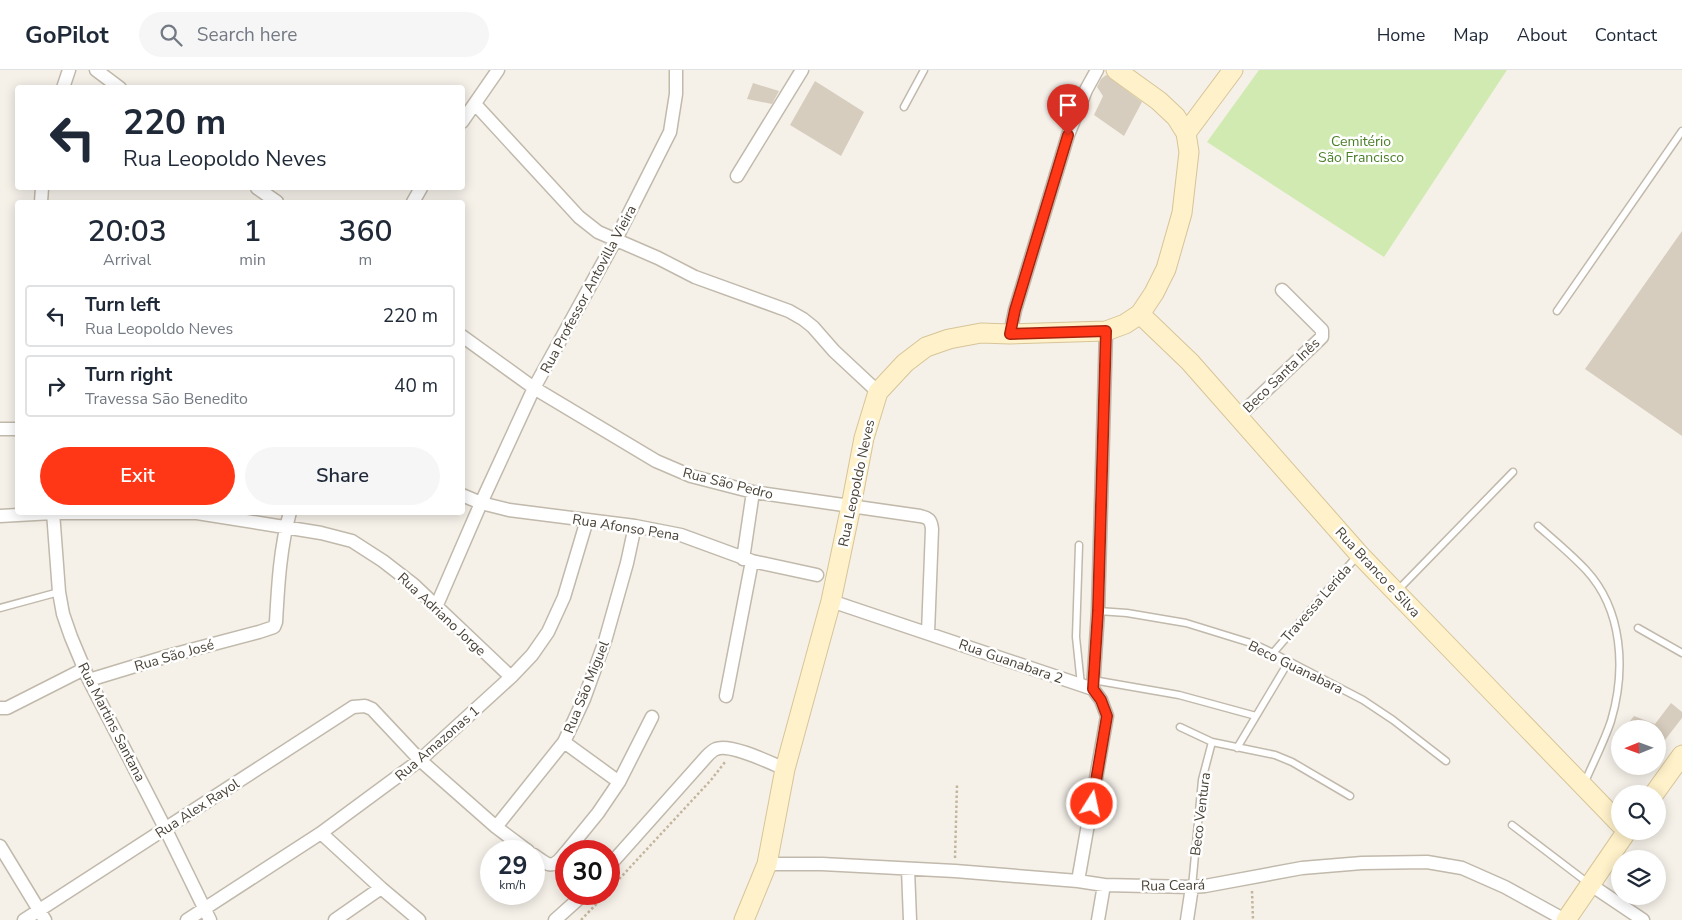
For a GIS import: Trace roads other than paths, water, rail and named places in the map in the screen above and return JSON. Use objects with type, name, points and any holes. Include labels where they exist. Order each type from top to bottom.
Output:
[{"type":"street","points":[[64,85],[69,70]]},
{"type":"street","points":[[96,70],[116,85]]},
{"type":"street","points":[[465,118],[498,70]]},
{"type":"street","name":"Rua Professor Antovilla Vieira","points":[[436,607],[534,388],[616,239],[670,132],[676,94],[676,70]]},
{"type":"street","points":[[737,176],[802,70]]},
{"type":"street","points":[[1010,334],[1015,310],[1068,135],[1086,90],[1097,70]]},
{"type":"street","points":[[1116,70],[1159,101],[1176,117],[1186,133],[1234,70]]},
{"type":"street","points":[[475,104],[579,216],[598,232],[694,277],[789,311],[813,327],[834,351],[878,392]]},
{"type":"street","name":"Rua Leopoldo Neves","points":[[744,920],[767,864],[785,769],[831,601],[864,438],[878,392],[904,363],[926,347],[949,339],[981,333],[1106,331],[1125,324],[1140,314],[1154,294],[1166,269],[1180,220],[1189,152],[1186,133]]},
{"type":"street","points":[[260,190],[274,200]]},
{"type":"street","name":"Beco Santa Inês","points":[[1238,417],[1322,337],[1322,330],[1282,290]]},
{"type":"street","name":"Rua Branco e Silva","points":[[1140,314],[1190,362],[1359,554],[1611,814]]},
{"type":"street","points":[[1078,882],[1107,716],[1101,700],[1089,685],[1098,611],[1106,331]]},
{"type":"street","name":"Rua São Pedro","points":[[465,338],[534,388],[656,461],[691,476],[753,492],[925,517],[931,521],[932,529],[928,634]]},
{"type":"street","points":[[0,429],[15,429]]},
{"type":"street","points":[[726,696],[748,560],[753,492]]},
{"type":"street","name":"Rua Afonso Pena","points":[[465,496],[481,503],[518,512],[635,526],[681,535],[715,546],[748,560],[818,575]]},
{"type":"street","name":"Rua Adriano Jorge","points":[[0,516],[18,515]]},
{"type":"street","name":"Rua Martins Santana","points":[[53,515],[63,614],[87,675],[208,914]]},
{"type":"street","name":"Rua Adriano Jorge","points":[[204,515],[321,532],[352,541],[383,561],[414,585],[511,677]]},
{"type":"street","points":[[286,527],[289,515]]},
{"type":"street","name":"Rua Amazonas 1","points":[[186,920],[208,914],[420,760],[511,677],[532,655],[548,632],[564,597],[587,520]]},
{"type":"street","name":"Rua São Miguel","points":[[496,827],[564,742],[584,699],[605,641],[627,563],[635,526]]},
{"type":"street","name":"Rua São José","points":[[3,708],[87,675],[270,629],[276,622],[286,527]]},
{"type":"street","name":"Rua Guanabara 2","points":[[831,601],[1089,685]]},
{"type":"street","name":"Rua Alex Rayol","points":[[24,920],[42,915],[165,828],[353,707],[365,706],[372,709],[420,760]]},
{"type":"street","points":[[577,840],[619,782],[652,718]]},
{"type":"street","points":[[564,742],[619,782]]},
{"type":"street","points":[[620,854],[707,756],[716,749],[727,748],[785,769]]},
{"type":"street","points":[[1660,785],[1682,755]]},
{"type":"street","points":[[420,760],[513,840]]},
{"type":"street","points":[[321,833],[419,920]]},
{"type":"street","points":[[1565,920],[1621,840]]},
{"type":"street","points":[[0,846],[42,915]]},
{"type":"street","name":"Rua Ceará","points":[[767,864],[822,864],[955,871],[1104,885],[1192,887],[1302,868],[1362,863],[1427,862],[1462,868],[1504,887],[1565,920]]},
{"type":"street","points":[[908,870],[910,920]]},
{"type":"street","points":[[1098,920],[1104,885]]},
{"type":"street","points":[[1591,885],[1643,920]]},
{"type":"street","points":[[1187,920],[1192,887]]},
{"type":"street","points":[[335,920],[381,888]]},
{"type":"street","points":[[555,920],[572,905]]},
{"type":"lane","points":[[904,107],[924,70]]},
{"type":"lane","points":[[1557,310],[1682,131]]},
{"type":"lane","points":[[1396,592],[1513,472]]},
{"type":"lane","points":[[1538,526],[1587,570],[1606,598],[1616,624],[1620,655],[1611,721],[1584,785]]},
{"type":"lane","points":[[1080,545],[1076,637],[1089,685]]},
{"type":"lane","name":"Travessa Lerida","points":[[1273,653],[1359,554]]},
{"type":"lane","points":[[0,608],[60,592]]},
{"type":"lane","name":"Beco Guanabara","points":[[1098,611],[1156,617],[1186,623],[1254,644],[1363,700],[1393,720],[1446,761]]},
{"type":"lane","points":[[1638,628],[1682,653]]},
{"type":"lane","points":[[1237,748],[1288,661]]},
{"type":"lane","name":"Rua Guanabara 2","points":[[1089,685],[1179,694],[1256,716]]},
{"type":"lane","points":[[1180,727],[1212,742],[1275,755],[1292,762],[1350,796]]},
{"type":"lane","name":"Beco Ventura","points":[[1192,887],[1202,780],[1212,742]]},
{"type":"lane","points":[[1512,825],[1591,885]]},
{"type":"park label","name":"Cemitério São Francisco","points":[[1361,149]]}]
